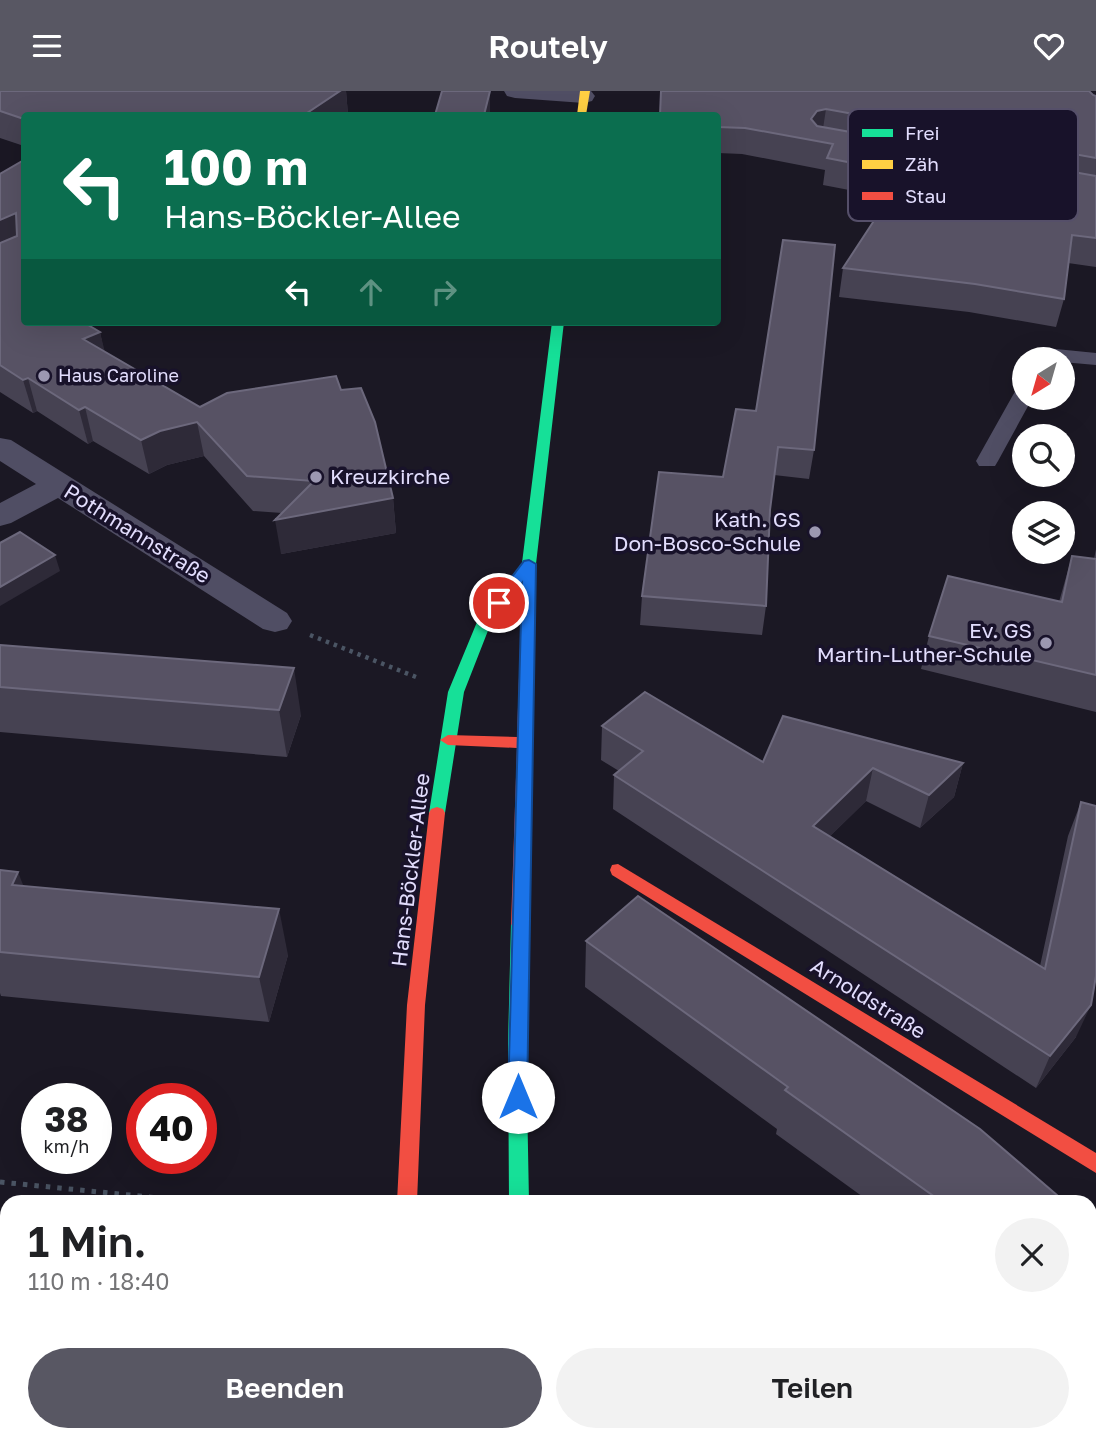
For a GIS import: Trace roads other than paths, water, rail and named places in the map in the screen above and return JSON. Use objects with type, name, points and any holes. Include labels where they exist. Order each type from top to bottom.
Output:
[{"type":"street","points":[[515,91],[584,101]]},
{"type":"street","points":[[519,1195],[517,1044],[529,564],[558,326]]},
{"type":"street","name":"Pothmannstraße","points":[[0,447],[275,621]]},
{"type":"street","points":[[0,516],[58,485]]},
{"type":"street","name":"Hans-Böckler-Allee","points":[[407,1195],[416,1005],[432,842],[456,692],[484,622],[529,564]]},
{"type":"street","points":[[448,740],[524,743]]},
{"type":"street","name":"Arnoldstraße","points":[[618,870],[1096,1164]]},
{"type":"lane","points":[[1075,357],[1096,359]]},
{"type":"lane","points":[[987,460],[1015,410]]},
{"type":"place","name":"Haus Caroline","points":[[44,376]]},
{"type":"place","name":"Kreuzkirche","points":[[316,477]]},
{"type":"place","name":"Kath. GS Don-Bosco-Schule","points":[[815,532]]},
{"type":"place","name":"Ev. GS Martin-Luther-Schule","points":[[1046,643]]}]
